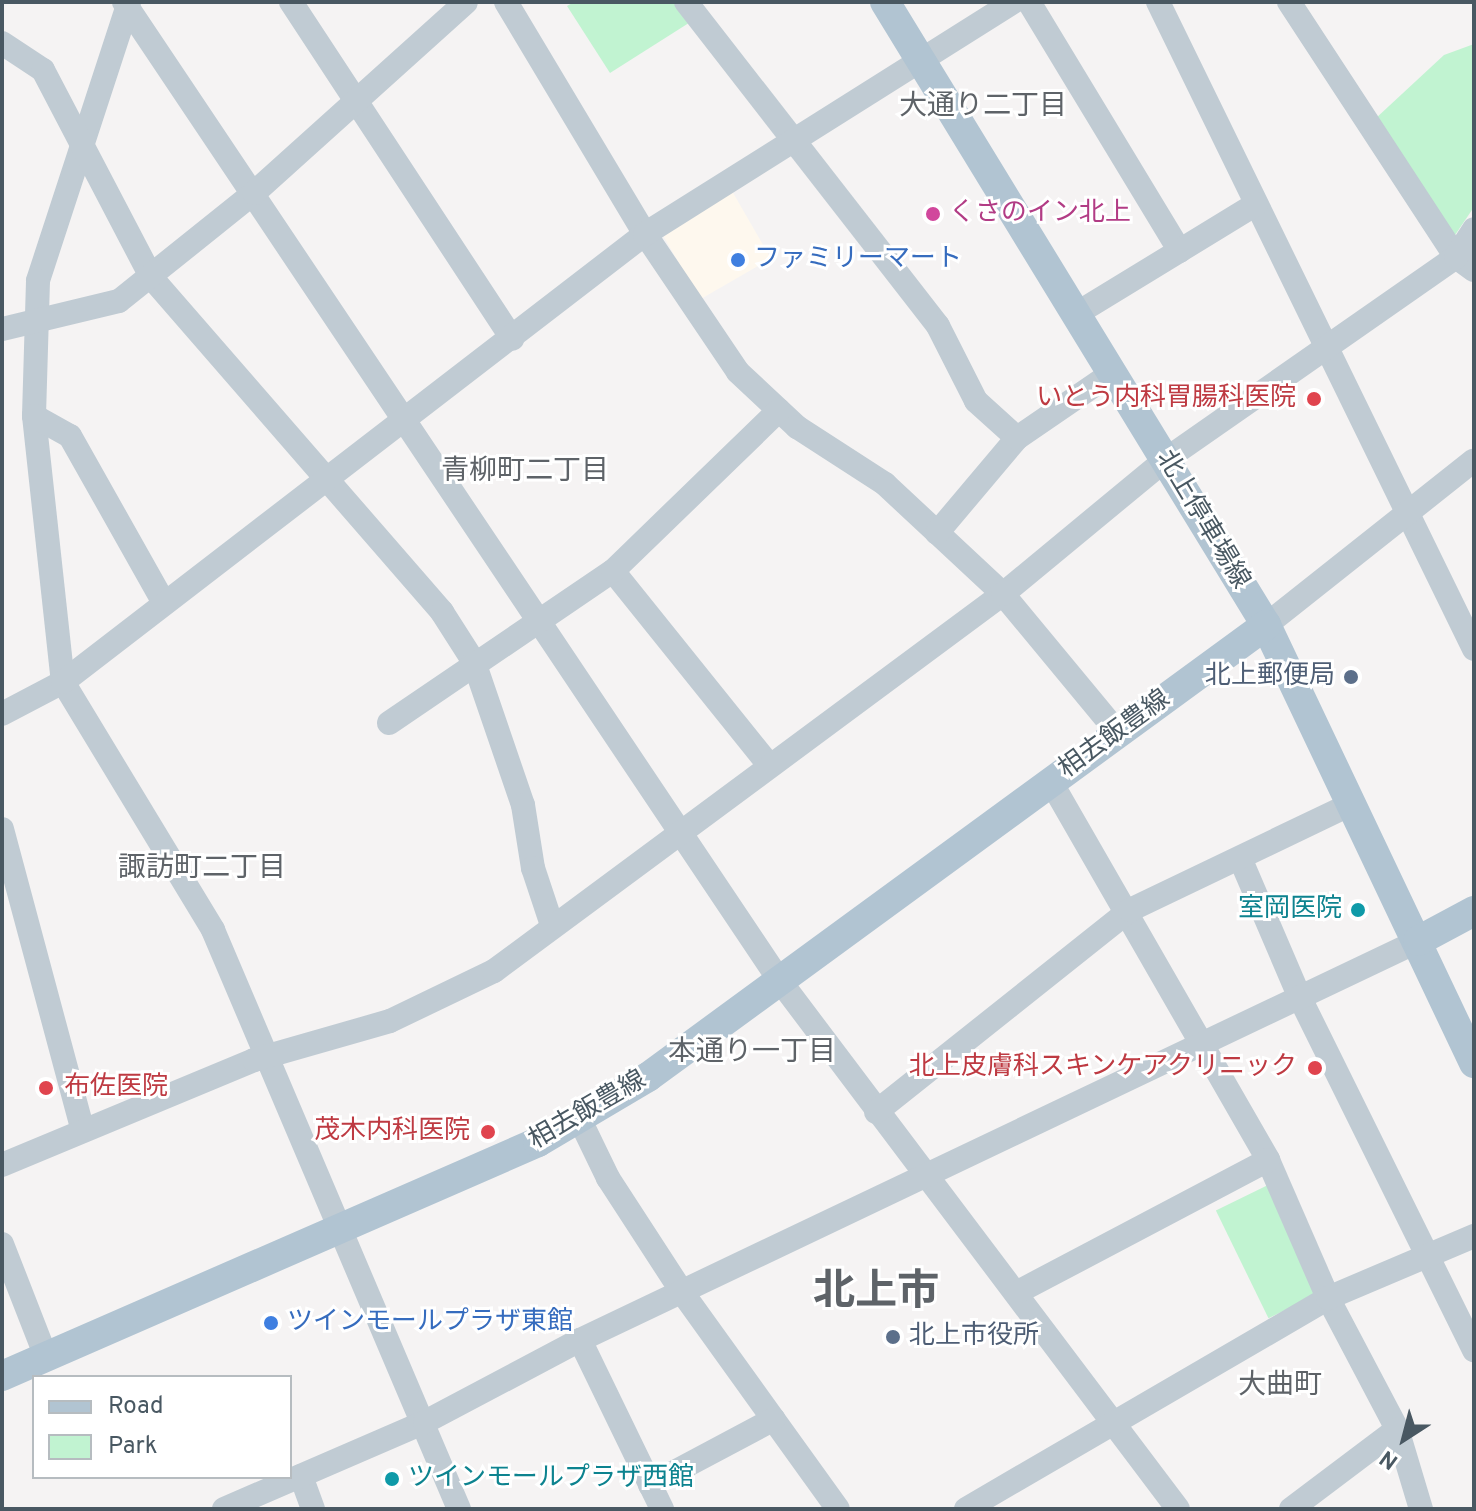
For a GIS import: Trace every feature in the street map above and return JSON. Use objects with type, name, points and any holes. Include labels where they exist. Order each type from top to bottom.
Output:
[{"type":"main road","name":"北上停車場線","points":[[885,2],[1266,625],[1474,1063]]},
{"type":"main road","name":"相去飯豊線","points":[[2,1376],[345,1229],[579,1118],[780,981],[1266,625]]},
{"type":"main road","points":[[1418,941],[1474,911]]},
{"type":"street","points":[[291,2],[512,339]]},
{"type":"street","points":[[2,329],[119,301],[254,193],[466,2]]},
{"type":"street","points":[[506,2],[645,234],[738,372],[779,410],[885,484],[1003,594],[1118,733]]},
{"type":"street","points":[[686,2],[938,326],[976,401],[1017,438]]},
{"type":"street","points":[[2,714],[63,682],[325,475],[512,339],[645,234],[1014,2]]},
{"type":"street","points":[[1029,2],[1180,251]]},
{"type":"street","points":[[1158,2],[1474,649]]},
{"type":"street","points":[[1289,2],[1465,264]]},
{"type":"street","points":[[127,3],[38,281],[34,416],[63,682],[213,930],[345,1229],[459,1509]]},
{"type":"street","points":[[127,3],[542,619],[780,981],[1178,1509]]},
{"type":"street","points":[[2,43],[43,70],[80,147],[151,277],[442,612],[474,662],[523,805],[552,925]]},
{"type":"street","points":[[1076,314],[1256,204]]},
{"type":"street","points":[[2,1165],[82,1128],[270,1057],[390,1021],[494,971],[679,829],[770,766],[1003,594],[1165,460],[1323,345],[1465,264],[1474,229]]},
{"type":"street","points":[[937,533],[1017,438],[1112,373]]},
{"type":"street","points":[[389,723],[474,662],[613,571],[779,410]]},
{"type":"street","points":[[34,416],[70,436],[164,603]]},
{"type":"street","points":[[1266,625],[1410,514],[1474,460]]},
{"type":"street","points":[[613,571],[770,766]]},
{"type":"street","points":[[1051,782],[1130,910],[1268,1160],[1328,1298],[1397,1429],[1421,1509]]},
{"type":"street","points":[[876,1112],[1130,910],[1349,805]]},
{"type":"street","points":[[2,829],[82,1128]]},
{"type":"street","points":[[1240,858],[1300,998],[1474,1350]]},
{"type":"street","points":[[224,1509],[425,1422],[580,1340],[928,1177],[1418,941]]},
{"type":"street","points":[[579,1118],[608,1178],[682,1292],[838,1509]]},
{"type":"street","points":[[1016,1293],[1268,1160]]},
{"type":"street","points":[[966,1509],[1005,1500],[1110,1420],[1328,1298],[1474,1236]]},
{"type":"street","points":[[2,1244],[46,1357]]},
{"type":"street","points":[[580,1340],[662,1509]]},
{"type":"street","points":[[650,1485],[774,1419]]},
{"type":"street","points":[[1291,1509],[1397,1429]]},
{"type":"street","points":[[301,1476],[313,1509]]},
{"type":"shaded area","points":[[732,191],[771,259],[700,300],[661,232]]},
{"type":"green space","points":[[574,2],[677,2],[692,21],[610,73],[567,6]]},
{"type":"green space","points":[[1474,44],[1474,207],[1453,238],[1375,119],[1444,55]]},
{"type":"green space","points":[[1268,1185],[1321,1293],[1268,1318],[1216,1210]]},
{"type":"place","name":"くさのイン北上","points":[[933,214]]},
{"type":"place","name":"ファミリーマート","points":[[738,260]]},
{"type":"place","name":"いとう内科胃腸科医院","points":[[1314,399]]},
{"type":"place","name":"北上郵便局","points":[[1351,677]]},
{"type":"place","name":"室岡医院","points":[[1358,910]]},
{"type":"place","name":"北上皮膚科スキンケアクリニック","points":[[1315,1068]]},
{"type":"place","name":"布佐医院","points":[[46,1088]]},
{"type":"place","name":"茂木内科医院","points":[[488,1132]]},
{"type":"place","name":"ツインモールプラザ東館","points":[[271,1323]]},
{"type":"place","name":"北上市役所","points":[[893,1337]]},
{"type":"place","name":"ツインモールプラザ西館","points":[[392,1479]]},
{"type":"district","name":"大通り二丁目","points":[[983,107]]},
{"type":"district","name":"青柳町二丁目","points":[[525,472]]},
{"type":"district","name":"諏訪町二丁目","points":[[202,869]]},
{"type":"district","name":"本通り一丁目","points":[[752,1053]]},
{"type":"district","name":"北上市","points":[[876,1294]]},
{"type":"district","name":"大曲町","points":[[1280,1386]]}]
